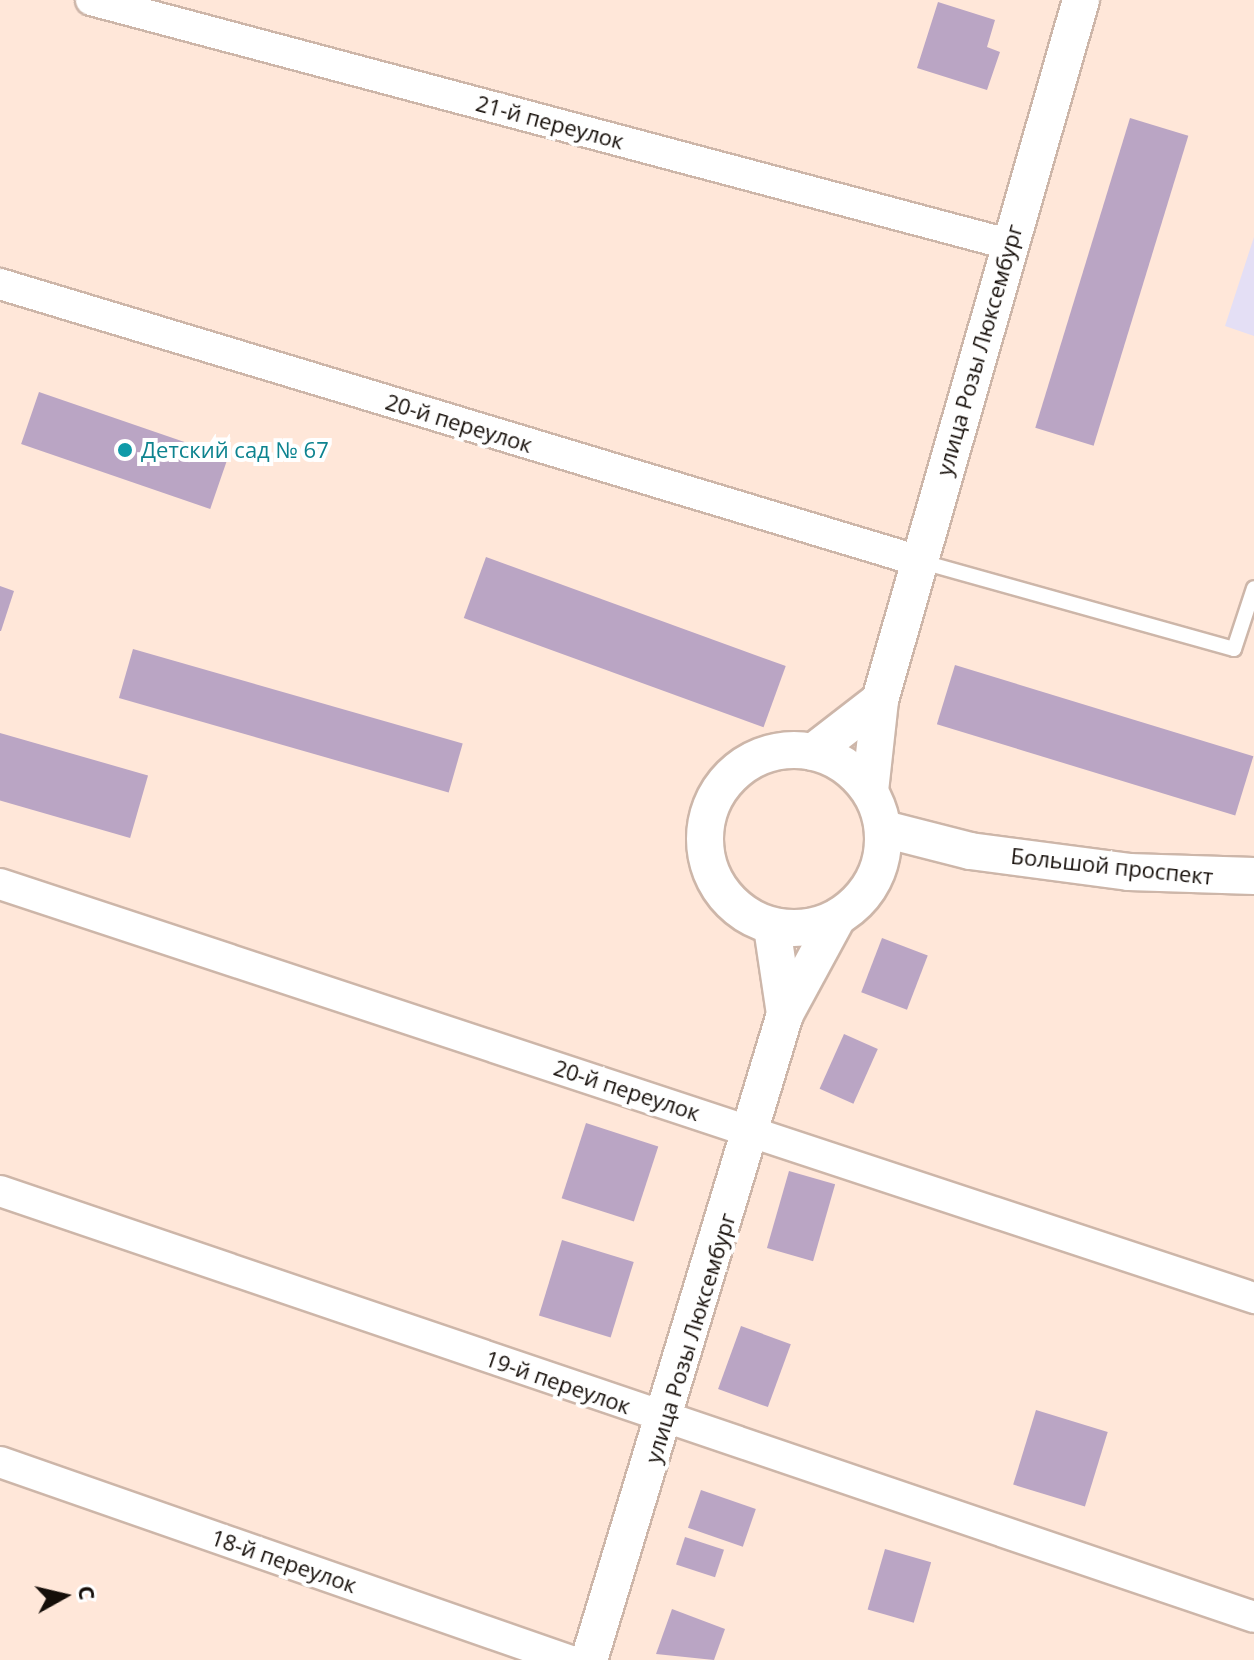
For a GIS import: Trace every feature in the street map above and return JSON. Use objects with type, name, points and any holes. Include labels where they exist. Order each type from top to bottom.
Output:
[{"type":"street","name":"21-й переулок","points":[[91,0],[1008,244]]},
{"type":"street","name":"улица Розы Люксембург","points":[[870,791],[880,700],[1008,244],[1081,0]]},
{"type":"street","name":"20-й переулок","points":[[0,284],[919,561]]},
{"type":"street","points":[[813,752],[880,700]]},
{"type":"street","name":"улица Розы Люксембург","points":[[589,1660],[754,1131],[785,1014],[836,920],[856,905],[879,869],[884,829],[870,791],[845,765],[813,752],[761,756],[724,784],[712,804],[705,841],[710,871],[739,910],[772,927],[785,1014]]},
{"type":"street","name":"Большой проспект","points":[[884,829],[970,851],[1129,872],[1254,876]]},
{"type":"street","name":"Большой проспект","points":[[879,869],[970,851]]},
{"type":"street","name":"20-й переулок","points":[[0,884],[1254,1298]]},
{"type":"street","points":[[772,927],[836,920]]},
{"type":"street","name":"19-й переулок","points":[[0,1191],[1254,1617]]},
{"type":"street","name":"18-й переулок","points":[[0,1462],[568,1660]]},
{"type":"lane","points":[[919,561],[1234,649],[1254,588]]},
{"type":"shaded area","points":[[1254,237],[1254,336],[1225,326]]},
{"type":"building","points":[[938,2],[995,20],[987,47],[1000,52],[987,90],[917,68]]},
{"type":"building","points":[[1130,118],[1188,136],[1094,446],[1035,428]]},
{"type":"building","name":"Детский сад № 67","points":[[39,392],[228,457],[210,509],[21,444]]},
{"type":"building","points":[[486,557],[786,666],[764,727],[464,618]]},
{"type":"building","points":[[0,586],[14,591],[1,631],[0,631]]},
{"type":"building","points":[[133,649],[463,744],[449,793],[119,698]]},
{"type":"building","points":[[955,665],[1253,756],[1235,816],[937,724]]},
{"type":"building","points":[[0,733],[148,775],[130,838],[0,801]]},
{"type":"building","points":[[882,938],[928,956],[907,1010],[861,992]]},
{"type":"building","points":[[844,1034],[878,1049],[853,1104],[820,1089]]},
{"type":"building","points":[[586,1123],[658,1146],[634,1222],[562,1198]]},
{"type":"building","points":[[789,1171],[835,1184],[813,1261],[767,1248]]},
{"type":"building","points":[[562,1240],[634,1262],[611,1337],[539,1316]]},
{"type":"building","points":[[741,1326],[791,1344],[768,1407],[718,1389]]},
{"type":"building","points":[[1036,1410],[1108,1432],[1085,1507],[1013,1485]]},
{"type":"building","points":[[701,1490],[756,1509],[743,1547],[688,1528]]},
{"type":"building","points":[[685,1537],[724,1550],[715,1577],[676,1565]]},
{"type":"building","points":[[885,1549],[931,1562],[914,1623],[868,1610]]},
{"type":"building","points":[[672,1609],[725,1629],[714,1660],[656,1654]]},
{"type":"place","name":"Детский сад № 67","points":[[125,450]]}]
